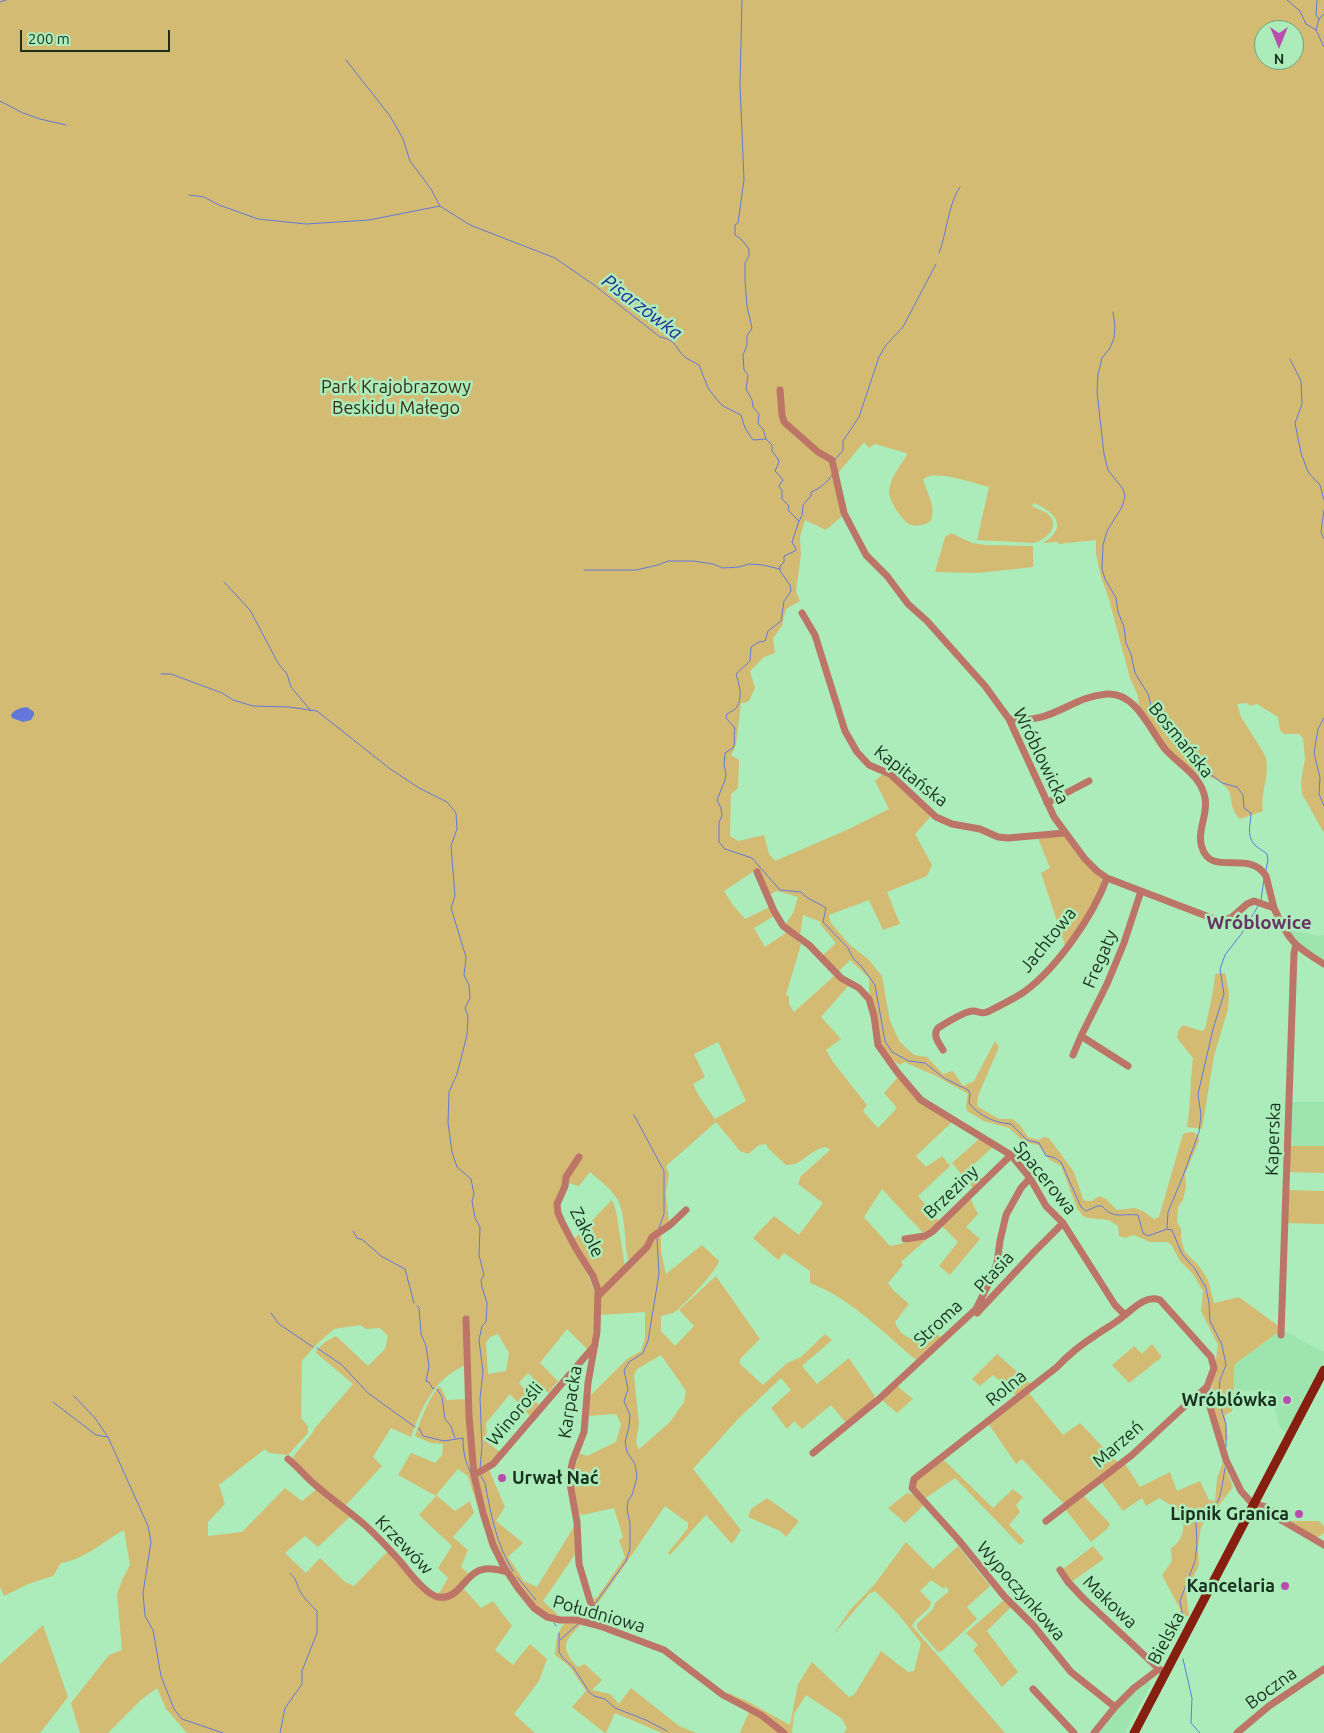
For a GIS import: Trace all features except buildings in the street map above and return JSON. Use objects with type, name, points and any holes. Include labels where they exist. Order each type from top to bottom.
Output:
[{"type":"main road","name":"Bielska","points":[[1134,1733],[1162,1671],[1254,1504],[1324,1370]]},
{"type":"street","name":"Wróblowicka","points":[[780,390],[784,422],[818,452],[832,460],[844,513],[866,555],[887,576],[908,604],[928,621],[953,649],[985,686],[1009,719],[1054,817],[1085,859],[1107,878],[1217,920],[1231,918],[1247,904],[1259,902],[1274,908]]},
{"type":"street","name":"Kapitańska","points":[[802,613],[815,635],[821,651],[845,731],[864,761],[890,774],[936,817],[944,821],[980,829],[998,837],[1008,838],[1065,833]]},
{"type":"street","name":"Bosmańska","points":[[1009,719],[1034,720],[1094,696],[1117,695],[1125,699],[1137,709],[1166,749],[1190,771],[1202,789],[1206,799],[1200,830],[1204,853],[1214,862],[1247,863],[1264,874],[1274,908]]},
{"type":"street","points":[[1047,803],[1089,781]]},
{"type":"street","name":"Spacerowa","points":[[757,872],[774,911],[783,926],[809,945],[841,978],[859,988],[869,999],[872,1007],[876,1039],[880,1050],[921,1100],[1011,1155],[1030,1178],[1046,1206],[1063,1223],[1115,1305],[1125,1315]]},
{"type":"street","name":"Jachtowa","points":[[943,1050],[935,1035],[938,1028],[970,1011],[984,1013],[1009,1001],[1035,982],[1056,960],[1081,928],[1100,895],[1107,878]]},
{"type":"street","name":"Fregaty","points":[[1072,1055],[1107,984],[1124,943],[1141,891]]},
{"type":"street","points":[[1274,908],[1285,932],[1296,945],[1324,964]]},
{"type":"street","name":"Kaperska","points":[[1281,1335],[1292,1001],[1296,945]]},
{"type":"street","points":[[1081,1036],[1128,1066]]},
{"type":"street","name":"Brzeziny","points":[[905,1239],[925,1236],[932,1232],[1011,1155]]},
{"type":"street","name":"Zakole","points":[[579,1157],[566,1177],[565,1186],[557,1204],[562,1222],[593,1276],[598,1296]]},
{"type":"street","name":"Stroma","points":[[813,1453],[879,1399],[976,1309],[997,1263],[1006,1215],[1021,1188],[1030,1178]]},
{"type":"street","points":[[598,1296],[646,1247],[652,1237],[670,1225],[686,1210]]},
{"type":"street","name":"Ptasia","points":[[947,1341],[1063,1223]]},
{"type":"street","name":"Karpacka","points":[[598,1296],[595,1345],[588,1383],[584,1432],[569,1478],[578,1522],[579,1564],[600,1626]]},
{"type":"street","points":[[1125,1315],[1142,1302],[1150,1299],[1156,1298],[1165,1304],[1213,1362],[1213,1373],[1207,1387],[1210,1407],[1226,1460],[1241,1491],[1264,1512],[1324,1544]]},
{"type":"street","name":"Rolna","points":[[912,1488],[914,1479],[967,1439],[1066,1358],[1125,1315]]},
{"type":"street","name":"Południowa","points":[[466,1319],[469,1416],[474,1475],[493,1545],[507,1572],[534,1608],[547,1617],[560,1620],[577,1620],[600,1626],[664,1650],[722,1695],[761,1715],[784,1733]]},
{"type":"street","name":"Winorośli","points":[[474,1475],[493,1464],[595,1345]]},
{"type":"street","name":"Marzeń","points":[[1046,1521],[1132,1455],[1207,1387]]},
{"type":"street","name":"Krzewów","points":[[288,1459],[298,1466],[311,1482],[366,1526],[390,1549],[428,1592],[436,1597],[444,1598],[452,1595],[459,1590],[474,1572],[484,1569],[496,1569],[507,1572]]},
{"type":"street","name":"Wypoczynkowa","points":[[912,1488],[957,1538],[1004,1596],[1033,1625],[1071,1672],[1115,1707]]},
{"type":"street","name":"Makowa","points":[[1060,1570],[1084,1599],[1162,1671]]},
{"type":"street","name":"Boczna","points":[[1237,1733],[1269,1706],[1324,1669]]},
{"type":"street","points":[[1094,1733],[1115,1707],[1134,1688],[1162,1671]]},
{"type":"street","points":[[1033,1689],[1074,1733]]},
{"type":"shaded area","points":[[1287,929],[1319,936],[1324,935],[1324,962],[1297,944]]},
{"type":"shaded area","points":[[1290,1102],[1324,1102],[1324,1146],[1289,1146]]},
{"type":"shaded area","points":[[1282,1330],[1324,1352],[1324,1361],[1286,1434],[1280,1427],[1270,1391],[1235,1391],[1233,1373],[1235,1364]]},
{"type":"shaded area","points":[[1147,1681],[1151,1684],[1125,1733],[1097,1733],[1132,1692]]},
{"type":"green space","name":"Park Krajobrazowy Beskidu Małego","points":[[0,0],[1324,0],[1324,833],[1302,794],[1301,781],[1305,759],[1303,738],[1299,734],[1284,734],[1280,730],[1278,717],[1257,704],[1250,706],[1248,703],[1237,704],[1241,717],[1265,755],[1267,762],[1262,804],[1263,811],[1240,819],[1234,811],[1230,794],[1225,786],[1210,777],[1197,777],[1167,748],[1139,708],[1138,696],[1130,678],[1101,577],[1096,554],[1096,540],[1058,544],[1058,542],[1043,543],[1056,531],[1056,520],[1048,511],[1034,503],[1032,506],[1047,513],[1053,521],[1052,529],[1046,537],[1034,543],[977,540],[989,487],[945,476],[928,477],[923,480],[931,501],[932,517],[930,522],[925,524],[911,525],[896,510],[889,494],[890,485],[907,455],[906,453],[875,444],[869,448],[864,442],[834,478],[842,516],[826,530],[805,520],[800,537],[801,555],[796,591],[800,601],[786,609],[782,626],[773,638],[775,653],[764,657],[750,671],[755,688],[749,701],[741,703],[736,745],[731,755],[739,760],[738,788],[731,794],[730,836],[738,841],[764,835],[769,854],[775,861],[849,829],[889,809],[875,781],[883,774],[887,775],[932,815],[915,834],[932,865],[927,876],[887,892],[900,924],[883,930],[869,900],[829,915],[831,923],[850,945],[868,959],[882,976],[890,1021],[900,1042],[914,1055],[927,1057],[943,1074],[953,1071],[963,1086],[974,1081],[995,1041],[999,1047],[978,1096],[977,1106],[999,1119],[1012,1119],[1019,1124],[1028,1137],[1039,1140],[1043,1137],[1049,1138],[1074,1172],[1083,1199],[1092,1201],[1099,1196],[1106,1199],[1117,1210],[1135,1208],[1154,1219],[1159,1217],[1183,1134],[1193,1132],[1198,1135],[1199,1141],[1185,1174],[1186,1187],[1183,1200],[1178,1207],[1177,1222],[1181,1229],[1181,1239],[1185,1252],[1199,1266],[1208,1280],[1214,1303],[1239,1297],[1280,1327],[1280,1331],[1235,1364],[1233,1408],[1232,1411],[1225,1415],[1228,1439],[1223,1442],[1212,1405],[1211,1392],[1218,1345],[1201,1311],[1203,1291],[1193,1274],[1180,1261],[1172,1246],[1168,1242],[1150,1242],[1134,1235],[1125,1238],[1119,1236],[1118,1226],[1109,1220],[1083,1216],[1077,1208],[1061,1166],[1050,1160],[1038,1145],[1024,1142],[1009,1128],[984,1121],[967,1111],[968,1094],[936,1076],[904,1062],[900,1065],[892,1059],[881,1045],[876,1030],[872,1012],[869,978],[850,960],[838,972],[823,955],[836,943],[820,924],[821,922],[803,915],[800,935],[785,925],[793,913],[798,897],[777,891],[769,895],[754,871],[724,891],[745,919],[770,907],[774,916],[754,928],[765,947],[787,932],[801,944],[786,995],[789,996],[789,1004],[794,1012],[834,976],[849,985],[821,1017],[841,1039],[826,1050],[833,1062],[867,1105],[863,1111],[878,1128],[897,1108],[884,1093],[898,1077],[952,1122],[916,1156],[926,1167],[942,1156],[950,1166],[918,1196],[939,1221],[931,1230],[924,1234],[882,1189],[864,1217],[890,1246],[928,1238],[901,1262],[903,1265],[888,1283],[909,1304],[895,1322],[900,1331],[907,1337],[927,1342],[938,1334],[941,1338],[916,1360],[853,1307],[839,1297],[810,1283],[810,1271],[784,1253],[778,1260],[753,1238],[774,1216],[799,1235],[823,1203],[798,1184],[801,1176],[830,1150],[826,1147],[820,1149],[797,1163],[786,1165],[766,1144],[759,1145],[748,1154],[740,1151],[716,1122],[666,1166],[669,1174],[666,1193],[669,1221],[629,1261],[619,1202],[607,1187],[590,1172],[579,1186],[568,1183],[559,1192],[555,1201],[557,1218],[583,1263],[596,1295],[593,1343],[587,1349],[567,1329],[540,1363],[558,1381],[548,1393],[528,1373],[519,1383],[539,1405],[530,1416],[510,1394],[486,1423],[487,1442],[500,1452],[492,1462],[476,1471],[466,1365],[445,1378],[437,1386],[425,1404],[411,1437],[391,1428],[373,1457],[382,1466],[346,1505],[316,1483],[293,1457],[353,1384],[315,1352],[325,1342],[336,1336],[368,1366],[385,1349],[388,1336],[380,1328],[366,1329],[360,1325],[334,1329],[302,1361],[301,1418],[308,1426],[308,1433],[288,1455],[269,1453],[265,1449],[219,1485],[225,1504],[208,1522],[208,1536],[242,1532],[285,1488],[302,1501],[317,1489],[351,1516],[318,1547],[305,1536],[285,1553],[306,1573],[320,1558],[345,1582],[354,1586],[388,1551],[439,1600],[464,1589],[481,1608],[493,1601],[512,1626],[495,1650],[513,1665],[530,1644],[547,1659],[539,1681],[514,1714],[535,1733],[187,1733],[166,1709],[157,1688],[141,1700],[108,1733],[80,1733],[71,1703],[109,1655],[122,1650],[117,1594],[130,1565],[124,1530],[87,1554],[61,1563],[53,1576],[28,1584],[4,1596],[0,1587]],"holes":[[[718,1042],[746,1101],[715,1119],[693,1084],[705,1077],[694,1054]],[[498,1334],[509,1353],[506,1371],[488,1374],[486,1343],[490,1337]]]},
{"type":"green space","points":[[951,533],[972,543],[1033,546],[1033,567],[978,573],[935,572],[945,537]]},
{"type":"green space","points":[[1065,836],[1101,877],[1102,884],[1089,911],[1065,945],[1041,873],[1050,868],[1038,838]]},
{"type":"green space","points":[[1225,973],[1229,992],[1228,1009],[1214,1056],[1202,1129],[1187,1127],[1193,1058],[1177,1038],[1178,1031],[1183,1025],[1202,1031],[1205,1029],[1215,974]]},
{"type":"green space","points":[[979,1139],[994,1146],[971,1167],[982,1179],[973,1188],[952,1163]]},
{"type":"green space","points":[[1289,1146],[1324,1146],[1324,1173],[1288,1172]]},
{"type":"green space","points":[[1287,1190],[1324,1191],[1324,1224],[1286,1223]]},
{"type":"green space","points":[[970,1198],[978,1214],[966,1227],[980,1239],[950,1275],[939,1266],[958,1242],[941,1225]]},
{"type":"green space","points":[[612,1200],[616,1211],[625,1267],[602,1288],[599,1287],[573,1240]]},
{"type":"green space","points":[[661,1234],[661,1251],[666,1274],[702,1245],[719,1261],[706,1280],[683,1304],[673,1313],[661,1316],[661,1331],[675,1346],[694,1326],[679,1310],[716,1276],[760,1339],[740,1359],[740,1364],[763,1385],[787,1363],[801,1357],[825,1334],[832,1340],[802,1366],[817,1384],[849,1358],[874,1395],[875,1401],[847,1424],[831,1405],[802,1429],[794,1421],[787,1429],[771,1408],[791,1390],[781,1378],[738,1419],[693,1469],[741,1530],[732,1544],[706,1515],[670,1555],[668,1553],[688,1528],[688,1523],[665,1506],[596,1606],[593,1600],[598,1596],[625,1557],[619,1540],[623,1537],[614,1508],[582,1515],[579,1513],[574,1489],[574,1476],[579,1453],[587,1456],[616,1442],[621,1424],[616,1414],[587,1416],[588,1398],[627,1359],[641,1351],[645,1337],[645,1312],[599,1315],[601,1296],[653,1239]],"holes":[[[661,1355],[686,1391],[684,1402],[670,1422],[639,1449],[636,1443],[639,1423],[634,1375],[637,1369]]]},
{"type":"green space","points":[[1152,1344],[1162,1357],[1129,1383],[1112,1365],[1134,1346],[1142,1354]]},
{"type":"green space","points":[[997,1354],[1031,1384],[1017,1396],[993,1375],[980,1386],[972,1379]]},
{"type":"green space","points":[[440,1386],[447,1400],[467,1399],[478,1508],[468,1476],[458,1469],[436,1495],[455,1511],[470,1501],[474,1513],[453,1537],[468,1550],[461,1567],[468,1573],[452,1591],[438,1595],[448,1578],[438,1568],[452,1546],[419,1515],[436,1496],[398,1475],[411,1453],[435,1463],[442,1455],[443,1444],[431,1443],[415,1436],[429,1402]]},
{"type":"green space","points":[[897,1386],[913,1399],[897,1413],[882,1400]]},
{"type":"green space","points":[[1029,1393],[1063,1435],[1080,1423],[1119,1464],[1065,1505],[1022,1459],[1016,1464],[988,1423]]},
{"type":"green space","points":[[944,1460],[993,1508],[1013,1489],[1023,1497],[1016,1505],[1020,1512],[1009,1525],[1025,1541],[1020,1545],[955,1478],[924,1499],[915,1489],[916,1480]]},
{"type":"green space","points":[[1223,1462],[1233,1487],[1219,1505],[1219,1509],[1205,1520],[1201,1528],[1198,1546],[1199,1565],[1186,1592],[1189,1616],[1180,1617],[1180,1609],[1162,1575],[1172,1561],[1171,1548],[1182,1536],[1183,1519],[1177,1509],[1159,1498],[1146,1506],[1142,1498],[1123,1511],[1101,1482],[1125,1464],[1140,1487],[1170,1472],[1177,1491],[1200,1481],[1209,1500],[1215,1501],[1217,1478]]},
{"type":"green space","points":[[489,1470],[505,1507],[496,1521],[523,1543],[508,1557],[524,1581],[537,1587],[575,1525],[576,1553],[543,1601],[558,1615],[548,1616],[533,1604],[517,1583],[494,1544],[476,1476]]},
{"type":"green space","points":[[907,1493],[915,1495],[923,1506],[905,1523],[888,1508]]},
{"type":"green space","points":[[1083,1495],[1110,1524],[1107,1529],[1091,1542],[1065,1509]]},
{"type":"green space","points":[[767,1498],[799,1521],[786,1537],[780,1531],[748,1517],[751,1509]]},
{"type":"green space","points":[[1290,1521],[1319,1521],[1324,1526],[1324,1533],[1317,1538]]},
{"type":"green space","points":[[906,1542],[933,1569],[958,1546],[990,1586],[967,1607],[977,1619],[942,1651],[938,1652],[917,1628],[917,1624],[933,1609],[935,1603],[949,1591],[946,1586],[944,1589],[931,1580],[920,1591],[931,1602],[928,1609],[912,1626],[1005,1733],[844,1733],[847,1728],[841,1718],[806,1695],[794,1714],[792,1733],[787,1733],[731,1698],[728,1693],[745,1700],[790,1725],[798,1684],[812,1662],[849,1697],[854,1695],[881,1651],[908,1672],[914,1671],[921,1643],[899,1615],[875,1591],[869,1594],[833,1635],[850,1610],[874,1585]]},
{"type":"green space","points":[[1093,1546],[1104,1559],[1071,1582],[1063,1569]]},
{"type":"green space","points":[[1004,1600],[1011,1607],[987,1631],[1018,1672],[1002,1687],[973,1650],[978,1645],[966,1633]]},
{"type":"green space","points":[[565,1623],[582,1623],[571,1635],[566,1649],[578,1667],[585,1664],[602,1680],[592,1690],[610,1694],[619,1704],[631,1688],[679,1726],[696,1733],[662,1733],[615,1713],[605,1733],[572,1707],[586,1691],[570,1667],[555,1655],[558,1634]]},
{"type":"green space","points":[[43,1625],[68,1697],[40,1733],[0,1733],[0,1664]]},
{"type":"green space","points":[[749,1712],[759,1717],[779,1733],[740,1733]]},
{"type":"water","points":[[27,707],[34,712],[31,720],[23,722],[12,718],[11,715],[14,711]]},
{"type":"waterway","points":[[0,2],[6,0]]},
{"type":"waterway","points":[[742,0],[740,85],[744,180],[738,223],[735,225],[735,235],[749,249],[749,256],[745,263],[745,281],[747,306],[752,328],[747,336],[747,345],[743,355],[744,370],[748,375],[746,389],[752,400],[753,407],[759,414],[758,424],[763,429],[766,439]]},
{"type":"waterway","points":[[1287,0],[1300,11],[1306,24],[1316,30],[1324,47]]},
{"type":"waterway","points":[[1317,0],[1316,15],[1319,19]]},
{"type":"waterway","points":[[1316,30],[1319,19],[1324,14]]},
{"type":"waterway","points":[[346,60],[390,116],[403,139],[410,161],[431,189],[440,206]]},
{"type":"waterway","points":[[0,101],[23,113],[66,125]]},
{"type":"waterway","points":[[939,253],[950,210],[960,187]]},
{"type":"waterway","name":"Pisarzówka","points":[[189,195],[204,197],[219,205],[258,219],[306,224],[369,220],[440,206],[470,225],[555,258],[594,285],[660,337],[670,340],[685,357],[699,365],[708,388],[723,406],[741,415],[745,428],[753,440],[766,439],[772,445],[772,451],[779,462],[775,471],[783,480],[779,486],[782,491],[782,499],[789,506],[788,510],[799,521],[792,542],[796,549],[784,556],[784,562],[780,566],[780,571],[790,585],[791,591],[784,601],[781,621],[768,631],[765,641],[751,647],[750,661],[736,674],[740,699],[737,707],[727,714],[726,718],[735,728],[733,748],[725,753],[725,780],[717,800],[722,816],[719,822],[719,842],[725,849],[752,858],[780,890],[801,892],[826,908],[823,922],[848,948],[853,958],[875,985],[885,1041],[892,1052],[909,1061],[925,1063],[944,1078],[968,1090],[970,1093],[969,1103],[982,1115],[999,1122],[1011,1124],[1027,1140],[1039,1143],[1046,1156],[1053,1157],[1061,1162],[1081,1207],[1086,1211],[1102,1206],[1111,1213],[1138,1215],[1143,1233],[1148,1236],[1167,1229],[1172,1230],[1182,1254],[1195,1269],[1206,1288],[1210,1321],[1222,1345],[1226,1365],[1220,1380],[1219,1392],[1226,1424],[1226,1447]]},
{"type":"waterway","points":[[835,460],[843,450],[843,441],[859,417],[879,357],[886,345],[903,327],[936,264]]},
{"type":"waterway","points":[[1113,312],[1114,338],[1110,348],[1102,358],[1098,374],[1097,392],[1104,454],[1108,470],[1123,489],[1125,496],[1122,507],[1107,531],[1103,545],[1102,569],[1105,579],[1116,598],[1135,673],[1148,694],[1151,706],[1159,722],[1166,723],[1169,737],[1187,753],[1201,773],[1213,776],[1222,783],[1237,787],[1243,795],[1244,808],[1251,813],[1250,836],[1256,846],[1267,854],[1266,870]]},
{"type":"waterway","points":[[1290,359],[1301,381],[1302,404],[1295,423],[1301,453],[1308,472],[1320,485],[1324,500]]},
{"type":"waterway","points":[[799,521],[802,516],[803,505],[811,496],[811,492],[823,485],[832,475]]},
{"type":"waterway","points":[[1324,510],[1321,532],[1324,539]]},
{"type":"waterway","points":[[584,570],[636,570],[668,561],[693,561],[713,564],[723,568],[749,564],[780,569]]},
{"type":"waterway","points":[[224,582],[250,610],[278,663],[287,674],[291,687],[311,711]]},
{"type":"waterway","points":[[161,674],[171,674],[222,693],[233,700],[253,706],[289,707],[317,711],[389,768],[419,788],[447,802],[456,813],[457,829],[451,846],[455,896],[451,908],[466,957],[464,975],[469,985],[470,998],[465,1008],[468,1016],[467,1035],[457,1074],[449,1092],[448,1123],[452,1152],[457,1167],[471,1179],[475,1218],[480,1227],[479,1255],[484,1275],[481,1280],[487,1303],[486,1322],[482,1326],[479,1340],[483,1372],[480,1398],[482,1447],[480,1469]]},
{"type":"waterway","points":[[1324,718],[1318,729],[1314,753],[1320,778],[1319,794],[1324,806]]},
{"type":"waterway","points":[[1261,900],[1264,879]]},
{"type":"waterway","points":[[1167,1228],[1168,1212],[1199,1132],[1201,1115],[1198,1094],[1213,1029],[1224,994],[1220,969],[1225,955],[1242,933],[1258,906]]},
{"type":"waterway","points":[[634,1115],[664,1171],[664,1214],[659,1228]]},
{"type":"waterway","points":[[353,1231],[357,1238],[363,1240],[381,1256],[405,1269],[414,1303]]},
{"type":"waterway","points":[[594,1605],[626,1561],[630,1549],[630,1524],[627,1509],[637,1477],[635,1464],[627,1452],[625,1442],[630,1415],[624,1401],[628,1389],[624,1370],[629,1362],[643,1353],[648,1341],[659,1274],[657,1238]]},
{"type":"waterway","points":[[417,1306],[419,1308],[421,1334],[426,1346],[429,1366],[426,1381],[434,1388]]},
{"type":"waterway","points":[[271,1313],[279,1324],[313,1347]]},
{"type":"waterway","points":[[317,1348],[342,1365],[368,1393],[415,1427]]},
{"type":"waterway","points":[[437,1389],[442,1397],[445,1419],[451,1426],[455,1438]]},
{"type":"waterway","points":[[74,1396],[95,1418],[108,1437],[148,1526],[151,1542],[143,1593],[145,1616],[153,1630],[161,1676],[174,1709],[182,1719],[223,1733]]},
{"type":"waterway","points":[[53,1402],[96,1435],[108,1437]]},
{"type":"waterway","points":[[419,1428],[423,1436],[444,1441],[463,1438],[463,1447],[471,1474]]},
{"type":"waterway","name":"Pisarzówka","points":[[1183,1616],[1180,1601],[1195,1561],[1197,1544],[1196,1523],[1205,1517],[1215,1506],[1220,1494],[1225,1468]]},
{"type":"waterway","points":[[481,1476],[485,1483],[498,1539],[513,1571]]},
{"type":"waterway","points":[[280,1733],[285,1708],[302,1684],[302,1671],[317,1633],[317,1611],[304,1597],[290,1573]]},
{"type":"waterway","points":[[517,1577],[536,1600]]},
{"type":"waterway","points":[[583,1619],[590,1610]]},
{"type":"waterway","name":"Pisarzówka","points":[[1174,1639],[1183,1622]]},
{"type":"waterway","points":[[560,1640],[579,1623]]},
{"type":"waterway","points":[[559,1633],[559,1652],[573,1667],[590,1693],[605,1699],[615,1708],[646,1720],[667,1731]]},
{"type":"waterway","name":"Pisarzówka","points":[[1183,1659],[1192,1698],[1191,1723],[1200,1733]]},
{"type":"place","name":"Wróblówka","points":[[1287,1400]]},
{"type":"place","name":"Urwał Nać","points":[[502,1478]]},
{"type":"place","name":"Lipnik Granica","points":[[1299,1514]]},
{"type":"place","name":"Kancelaria","points":[[1285,1586]]},
{"type":"district","name":"Wróblowice","points":[[1259,923]]}]
